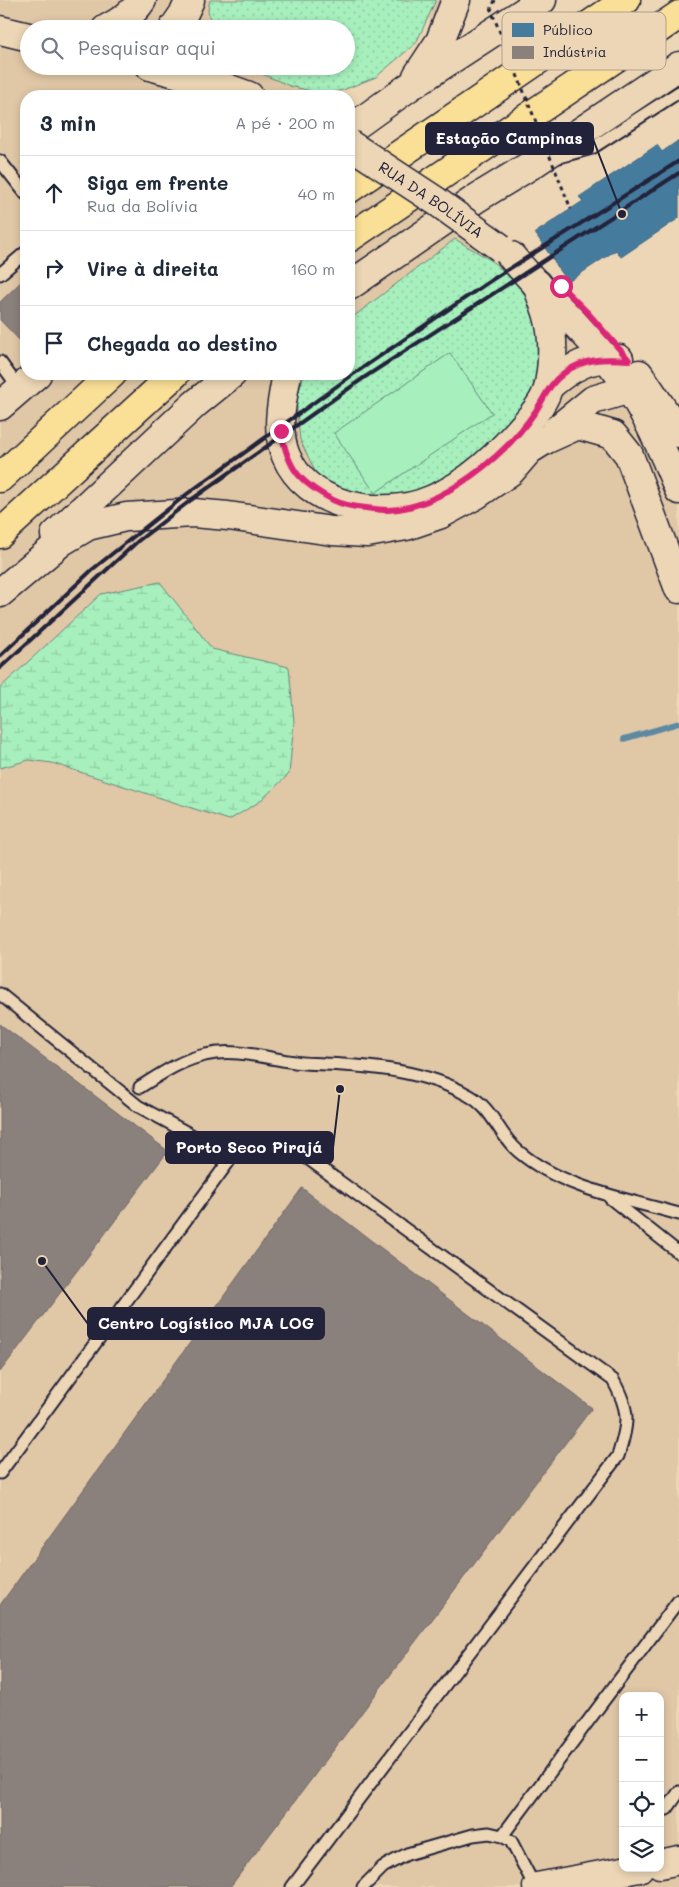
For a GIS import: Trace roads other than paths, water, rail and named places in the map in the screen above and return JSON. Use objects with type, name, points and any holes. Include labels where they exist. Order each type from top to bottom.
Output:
[{"type":"highway","points":[[608,12],[626,0]]},
{"type":"highway","points":[[666,24],[679,15]]},
{"type":"highway","points":[[355,183],[522,70]]},
{"type":"highway","points":[[355,234],[598,70]]},
{"type":"highway","points":[[0,478],[106,380]]},
{"type":"highway","points":[[0,534],[168,380]]},
{"type":"main road","points":[[409,87],[440,41],[456,0]]},
{"type":"main road","points":[[524,12],[542,0]]},
{"type":"main road","points":[[123,20],[137,13]]},
{"type":"main road","points":[[355,126],[409,87],[502,26]]},
{"type":"main road","points":[[0,30],[20,35]]},
{"type":"main road","points":[[355,283],[477,198],[531,165],[679,66]]},
{"type":"main road","points":[[210,75],[238,90]]},
{"type":"main road","name":"RUA DA BOLÍVIA","points":[[355,148],[436,200],[506,252],[561,286],[587,312],[617,359],[630,389],[666,456],[679,490]]},
{"type":"main road","name":"RUA DA BOLÍVIA","points":[[506,252],[537,284],[617,359],[679,433]]},
{"type":"main road","points":[[286,380],[281,408],[281,431],[285,454],[294,472],[312,488],[339,503],[388,510],[420,504],[445,492],[478,471],[507,445],[535,412],[549,386],[552,336],[548,316],[537,284]]},
{"type":"main road","points":[[549,386],[581,363],[617,359]]},
{"type":"main road","points":[[0,592],[72,517],[195,404],[225,380]]},
{"type":"main road","points":[[545,440],[593,400],[630,389]]},
{"type":"main road","points":[[0,592],[61,542],[88,526],[126,517],[156,514],[211,515],[332,531],[367,532],[406,526],[441,514],[476,496],[511,471],[529,450],[545,440],[578,425],[613,435],[628,455],[679,589]]},
{"type":"main road","points":[[664,1863],[679,1860]]},
{"type":"main road","points":[[536,1887],[619,1872]]},
{"type":"lane","points":[[531,165],[592,148],[677,94]]},
{"type":"lane","points":[[0,161],[20,186]]},
{"type":"lane","points":[[0,274],[20,257]]},
{"type":"lane","points":[[0,362],[19,389]]},
{"type":"lane","points":[[0,994],[138,1106],[232,1158]]},
{"type":"lane","points":[[140,1087],[171,1068],[206,1055],[251,1053],[294,1062],[412,1074],[442,1083],[468,1094],[482,1103],[516,1149],[534,1163],[559,1176],[606,1194],[679,1214]]},
{"type":"lane","points":[[0,1473],[232,1158],[242,1147],[255,1141],[287,1146],[303,1155],[613,1380],[623,1397],[627,1414],[618,1456],[292,1887]]},
{"type":"lane","points":[[606,1194],[679,1253]]},
{"type":"lane","points":[[502,1836],[679,1600]]},
{"type":"lane","points":[[666,1810],[679,1792]]},
{"type":"lane","points":[[363,1887],[382,1868],[407,1854],[473,1834],[489,1833],[502,1836],[511,1841],[536,1887]]},
{"type":"waterway","points":[[624,739],[679,723]]},
{"type":"railway","points":[[355,373],[490,281],[679,161]]},
{"type":"railway","points":[[0,668],[138,541],[191,500],[365,377],[679,173]]},
{"type":"railway","points":[[0,656],[93,569],[187,494],[345,380]]},
{"type":"place","name":"Estação Campinas","points":[[622,214]]},
{"type":"place","name":"Porto Seco Pirajá","points":[[340,1089]]},
{"type":"place","name":"Centro Logístico MJA LOG","points":[[42,1261]]}]
